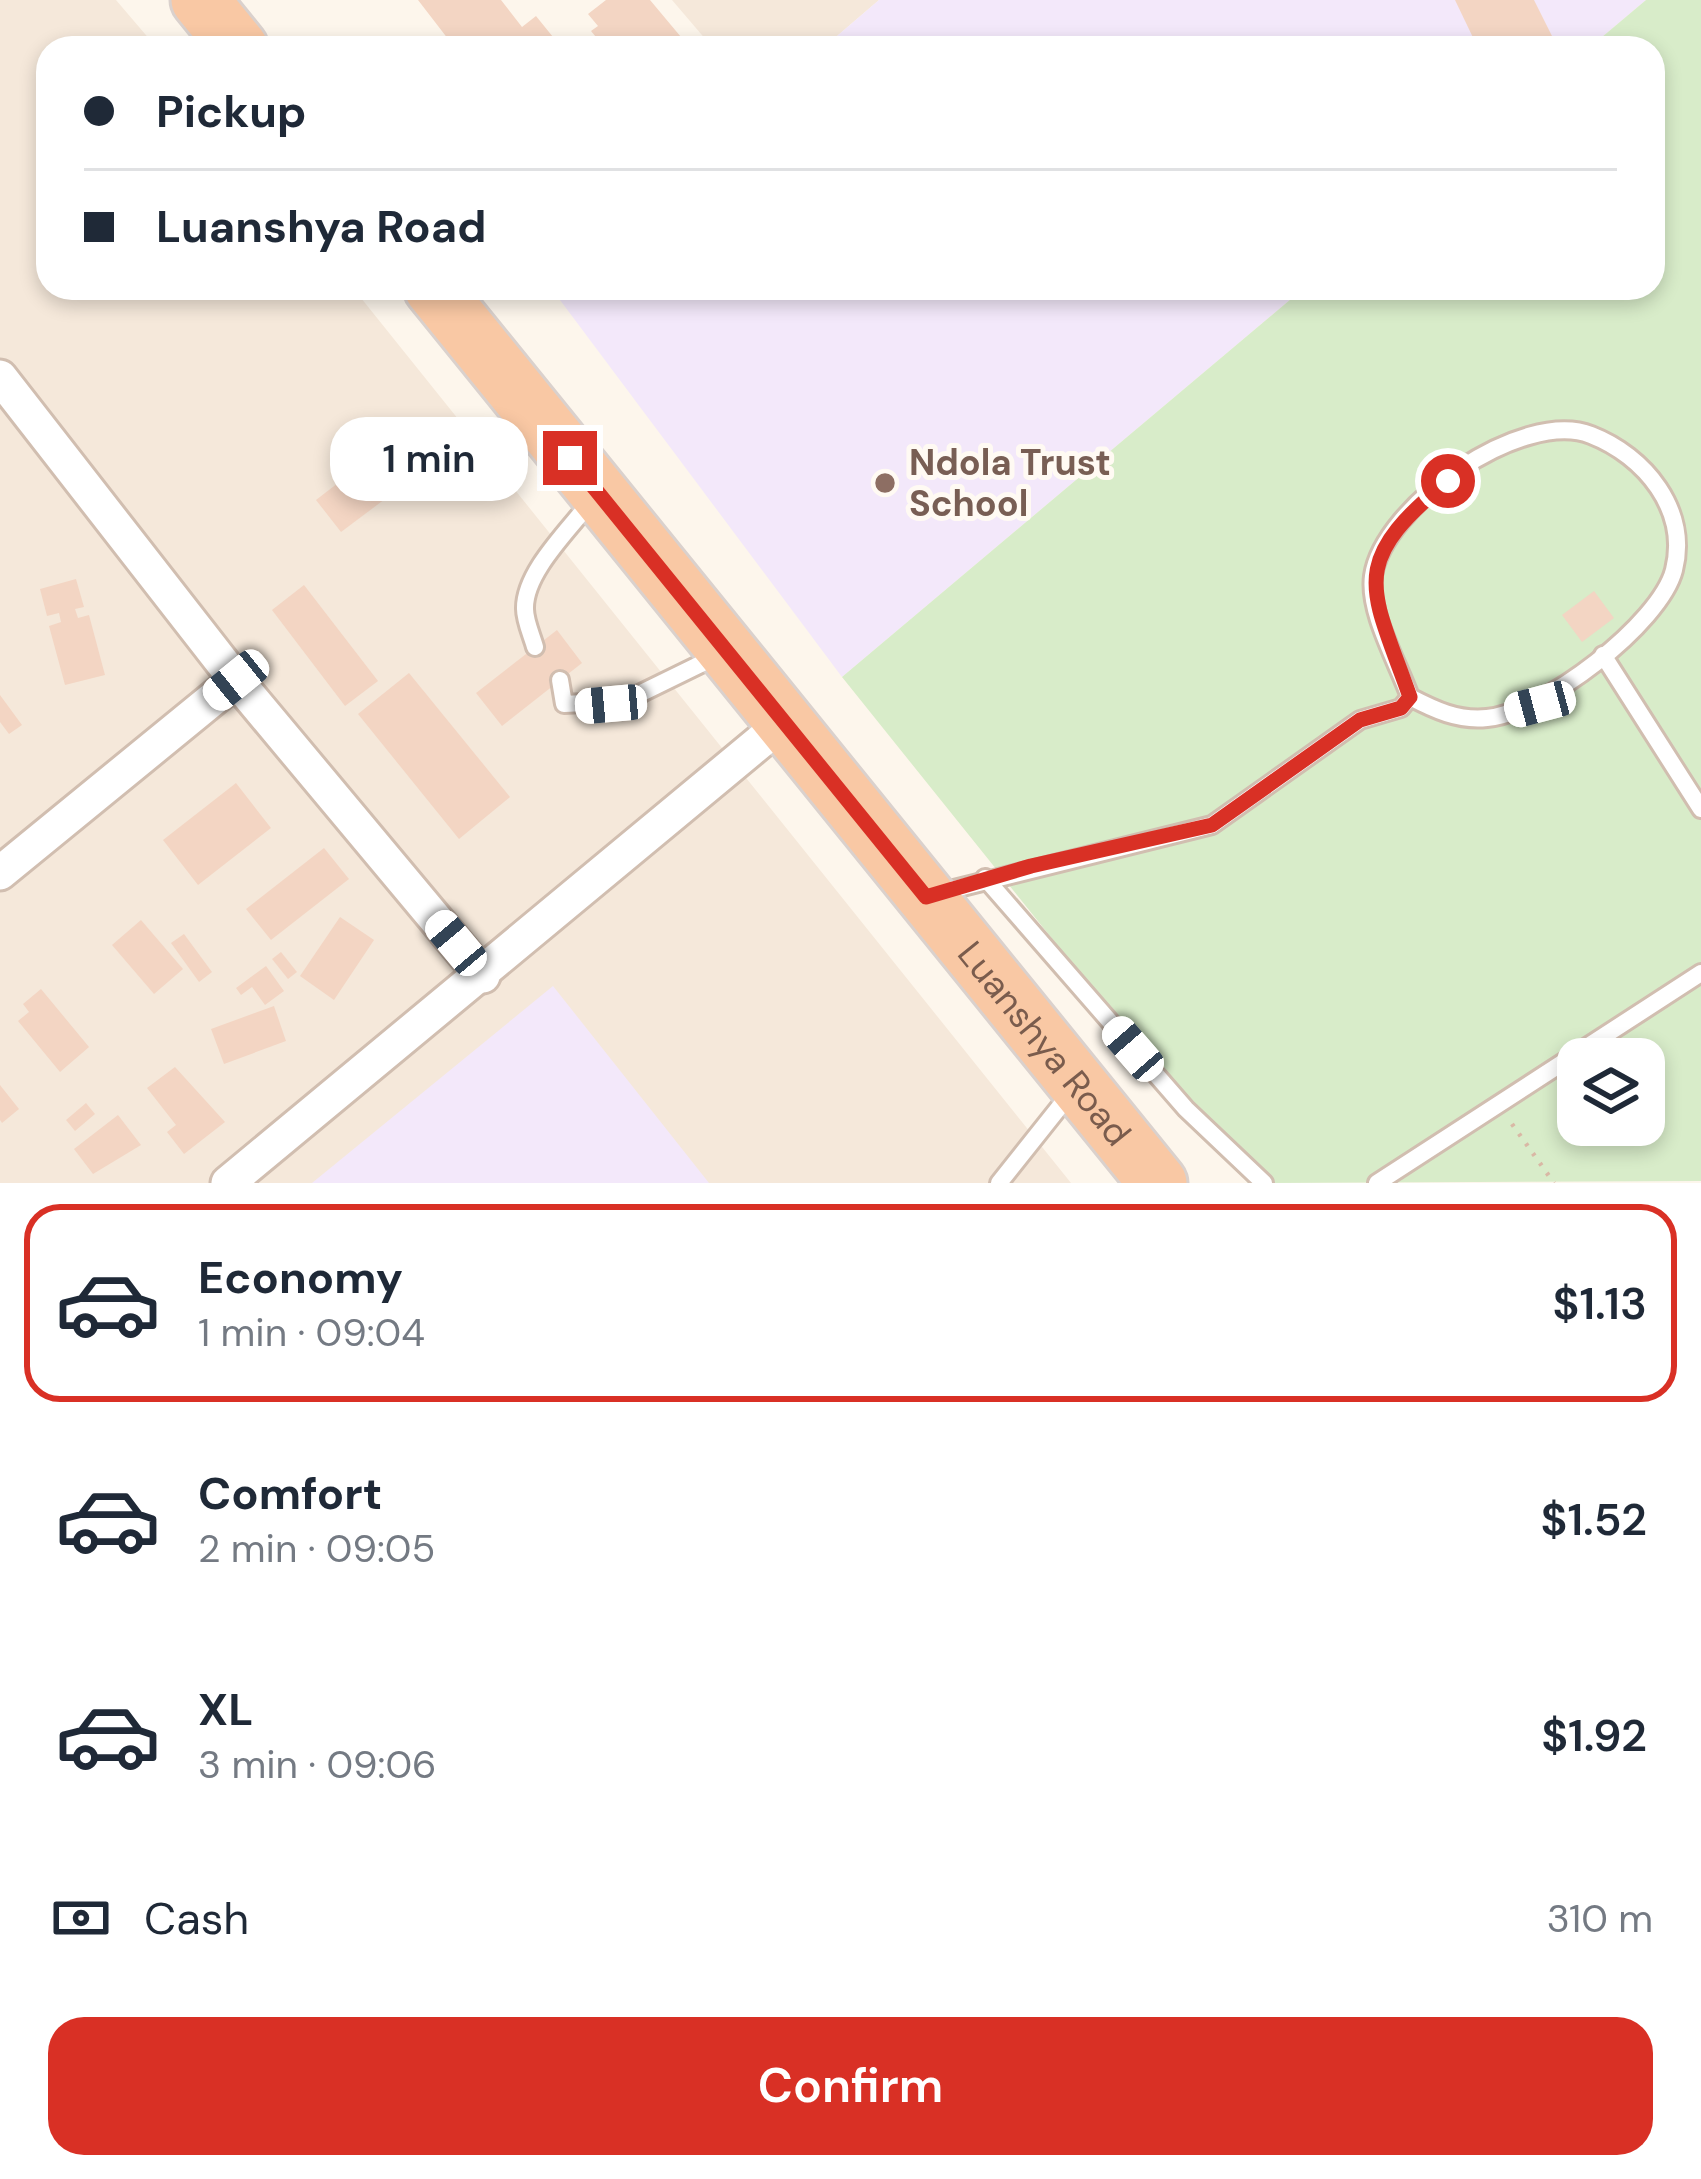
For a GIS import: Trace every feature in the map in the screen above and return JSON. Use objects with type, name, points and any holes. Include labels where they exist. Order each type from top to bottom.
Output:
[{"type":"highway","points":[[200,0],[228,36]]},
{"type":"highway","name":"Luanshya Road","points":[[443,300],[1158,1183]]},
{"type":"street","points":[[0,377],[236,680],[483,976]]},
{"type":"street","points":[[0,873],[236,680]]},
{"type":"street","points":[[228,1183],[785,721]]},
{"type":"lane","points":[[1551,429],[1587,433],[1647,470],[1677,528],[1673,572],[1660,596],[1604,655],[1540,704],[1487,718],[1444,715],[1410,697],[1372,581],[1379,553],[1422,502],[1475,459],[1514,437],[1551,429]]},
{"type":"lane","points":[[535,647],[524,610],[528,596],[538,572],[598,492]]},
{"type":"lane","points":[[560,680],[564,704],[611,704],[728,650]]},
{"type":"lane","points":[[1604,655],[1701,809]]},
{"type":"lane","points":[[926,897],[985,878],[1212,825],[1360,720],[1401,708],[1410,697]]},
{"type":"lane","points":[[985,878],[1186,1109],[1264,1183]]},
{"type":"lane","points":[[1377,1183],[1701,973]]},
{"type":"lane","points":[[998,1183],[1078,1084]]},
{"type":"path","points":[[1498,1103],[1554,1183]]},
{"type":"shaded area","points":[[0,0],[116,0],[147,36],[36,36],[36,300],[363,300],[1071,1183],[0,1183]]},
{"type":"shaded area","points":[[672,0],[879,0],[837,36],[703,36]]},
{"type":"shaded area","points":[[879,0],[1646,0],[1603,36],[837,36]]},
{"type":"shaded area","name":"Ndola Trust School","points":[[560,300],[1290,300],[842,677]]},
{"type":"shaded area","points":[[553,986],[709,1183],[312,1183]]},
{"type":"green space","points":[[1646,0],[1701,0],[1701,1181],[1248,1183],[842,677],[1290,300],[1665,300],[1665,36],[1603,36]]},
{"type":"building","points":[[418,0],[501,0],[522,27],[536,16],[552,36],[446,36]]},
{"type":"building","points":[[606,0],[650,0],[680,36],[595,36],[591,31],[598,26],[588,14]]},
{"type":"building","points":[[1455,0],[1534,0],[1552,36],[1472,36]]},
{"type":"building","points":[[364,463],[389,496],[341,532],[316,500]]},
{"type":"building","points":[[76,579],[84,607],[75,609],[78,618],[89,615],[105,675],[65,685],[49,626],[61,622],[59,613],[47,616],[40,589]]},
{"type":"building","points":[[304,585],[378,681],[345,706],[272,610]]},
{"type":"building","points":[[1594,591],[1614,618],[1582,642],[1562,615]]},
{"type":"building","points":[[557,630],[582,663],[502,726],[476,693]]},
{"type":"building","points":[[409,673],[510,797],[459,839],[358,714]]},
{"type":"building","points":[[0,695],[22,725],[9,734],[0,722]]},
{"type":"building","points":[[236,783],[271,828],[198,885],[163,840]]},
{"type":"building","points":[[324,848],[349,879],[271,940],[246,909]]},
{"type":"building","points":[[340,917],[374,940],[334,1000],[300,976]]},
{"type":"building","points":[[141,920],[183,969],[154,994],[112,945]]},
{"type":"building","points":[[184,934],[212,972],[199,982],[171,943]]},
{"type":"building","points":[[281,952],[297,972],[288,979],[272,959]]},
{"type":"building","points":[[266,966],[284,991],[265,1005],[252,987],[241,995],[236,988]]},
{"type":"building","points":[[41,989],[89,1047],[60,1072],[18,1021],[29,1012],[23,1004]]},
{"type":"building","points":[[274,1006],[286,1041],[224,1064],[211,1029]]},
{"type":"building","points":[[175,1067],[225,1122],[184,1154],[167,1132],[176,1125],[147,1088]]},
{"type":"building","points":[[0,1085],[19,1109],[2,1123],[0,1120]]},
{"type":"building","points":[[86,1103],[95,1114],[75,1131],[66,1120]]},
{"type":"building","points":[[118,1115],[141,1145],[93,1174],[74,1149]]},
{"type":"place","name":"Ndola Trust School","points":[[885,483]]},
{"type":"route","points":[[570,458],[926,897],[1031,866],[1212,825],[1360,720],[1401,708],[1410,697],[1372,581],[1379,553],[1422,502],[1448,481]]}]
